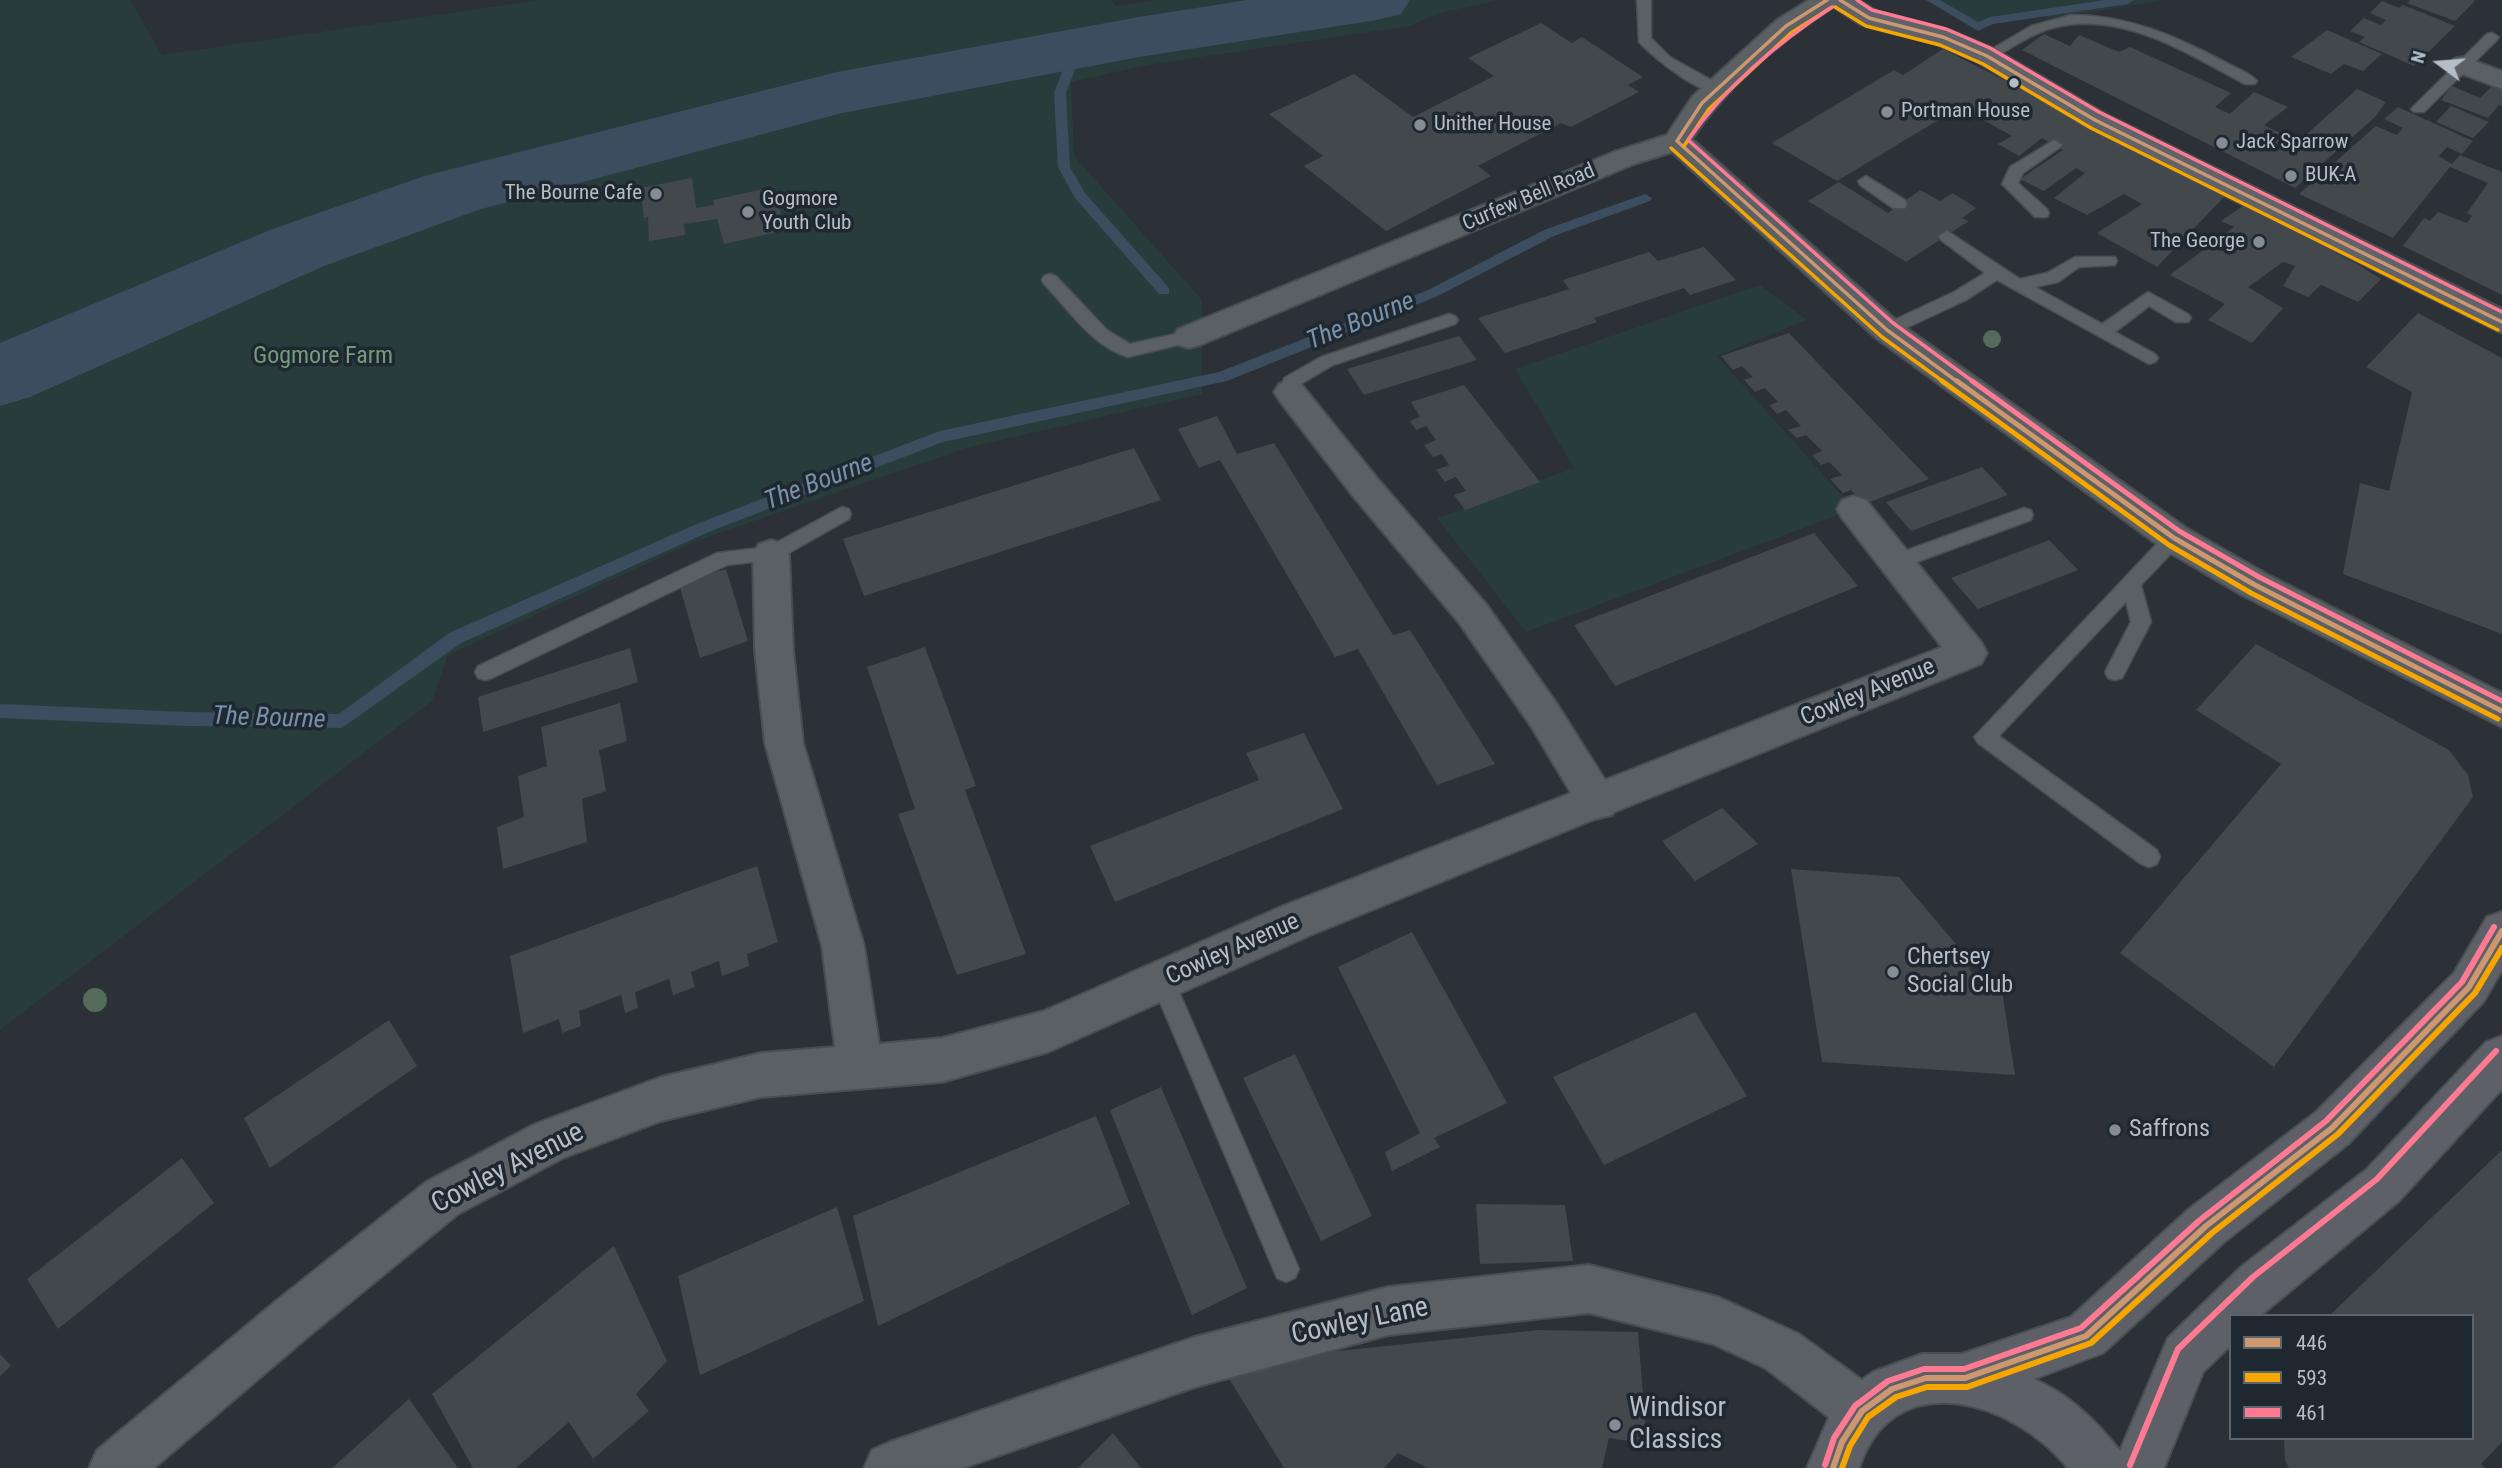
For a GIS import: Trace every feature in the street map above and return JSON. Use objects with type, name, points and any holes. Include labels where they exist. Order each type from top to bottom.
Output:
[{"type":"main road","points":[[1840,0],[1869,18],[1943,37],[1987,56],[2093,122],[2502,323]]},
{"type":"main road","points":[[1965,1378],[2087,1336],[2206,1226],[2332,1128],[2469,987],[2502,931]]},
{"type":"main road","points":[[2138,1468],[2185,1355],[2258,1284],[2383,1185],[2502,1057]]},
{"type":"main road","points":[[1833,1468],[1842,1442],[1862,1411],[1892,1389],[1926,1378],[1965,1378],[2010,1391],[2054,1417],[2093,1455],[2101,1468]]},
{"type":"street","points":[[1827,0],[1786,26],[1702,103],[1677,141],[1726,188],[1887,330],[2174,538],[2255,584],[2502,711]]},
{"type":"street","points":[[2463,65],[2502,81]]},
{"type":"street","name":"Curfew Bell Road","points":[[1189,337],[1624,158],[1677,141]]},
{"type":"street","points":[[1290,392],[1365,487],[1473,614],[1544,715],[1598,803]]},
{"type":"street","name":"Cowley Avenue","points":[[116,1468],[283,1326],[442,1198],[551,1140],[661,1099],[761,1075],[943,1060],[1048,1031],[1298,920],[1598,803],[1968,653],[1854,509]]},
{"type":"street","points":[[771,554],[774,650],[784,743],[843,946],[860,1066]]},
{"type":"street","name":"Cowley Lane","points":[[890,1468],[1195,1362],[1388,1311],[1589,1289],[1718,1321],[1782,1351],[1862,1411]]},
{"type":"lane","points":[[1644,0],[1644,40],[1665,60],[1717,89]]},
{"type":"lane","points":[[1987,56],[2044,26],[2077,18],[2119,22],[2160,35],[2250,81]]},
{"type":"lane","points":[[2419,109],[2492,37]]},
{"type":"lane","points":[[2041,213],[2010,184],[2016,170],[2054,145]]},
{"type":"lane","points":[[1866,181],[1899,204]]},
{"type":"lane","points":[[1947,236],[1997,273],[2149,359]]},
{"type":"lane","points":[[2017,285],[2052,278],[2075,262],[2109,261]]},
{"type":"lane","points":[[1887,330],[1960,296],[1997,273]]},
{"type":"lane","points":[[1050,280],[1101,334],[1128,351],[1189,337]]},
{"type":"lane","points":[[2102,332],[2148,298],[2182,318]]},
{"type":"lane","points":[[1290,392],[1290,382],[1327,361],[1449,320]]},
{"type":"lane","points":[[485,672],[724,558],[771,554],[842,514]]},
{"type":"lane","points":[[1895,562],[2024,515]]},
{"type":"lane","points":[[2149,857],[1985,737],[2174,538]]},
{"type":"lane","points":[[2115,672],[2141,622],[2131,584]]},
{"type":"lane","points":[[1163,981],[1286,1269]]},
{"type":"green space","name":"Gogmore Farm","points":[[0,0],[130,0],[162,55],[540,0],[1111,0],[1116,6],[1154,0],[1500,0],[1439,13],[1410,26],[1147,65],[1071,82],[1074,156],[1202,300],[1202,394],[966,448],[696,541],[448,655],[432,701],[0,1030]]},
{"type":"green space","points":[[1940,0],[2166,0],[2043,19],[2069,6],[1973,22]]},
{"type":"green space","points":[[1760,285],[1807,320],[1717,356],[1854,509],[1526,632],[1437,518],[1574,468],[1515,369]]},
{"type":"building","points":[[2410,0],[2475,1],[2455,21],[2407,3]]},
{"type":"building","points":[[2382,1],[2399,8],[2403,5],[2455,26],[2414,66],[2359,42],[2365,37],[2350,31],[2364,18],[2381,25],[2386,20],[2370,13]]},
{"type":"building","name":"Unither House","points":[[1541,23],[1572,43],[1582,37],[1643,77],[1628,85],[1639,92],[1571,127],[1561,123],[1478,166],[1491,176],[1386,231],[1304,166],[1323,156],[1269,114],[1354,74],[1413,117],[1494,76],[1468,58]]},
{"type":"building","points":[[2327,30],[2382,54],[2363,71],[2344,64],[2331,74],[2291,57]]},
{"type":"building","points":[[2044,34],[2070,46],[2079,35],[2119,52],[2130,47],[2231,93],[2215,107],[2230,114],[2254,92],[2288,107],[2264,125],[2298,142],[2357,89],[2386,102],[2375,117],[2295,188],[2022,50]]},
{"type":"building","points":[[1943,49],[2225,196],[2157,267],[2097,233],[2142,204],[2124,194],[2087,215],[2054,198],[2085,173],[2076,168],[2044,191],[2020,179],[2063,150],[2042,138],[2019,156],[1998,144],[2012,136],[1960,107],[1837,181],[1772,143],[1894,70],[1903,75]]},
{"type":"building","points":[[2494,84],[2502,88],[2502,106],[2499,105],[2488,118],[2441,100],[2452,86],[2480,98]]},
{"type":"building","points":[[2451,106],[2489,122],[2473,138],[2436,122]]},
{"type":"building","points":[[2398,107],[2473,141],[2462,154],[2447,147],[2439,156],[2452,164],[2460,155],[2502,172],[2502,295],[2403,246],[2424,218],[2430,221],[2438,212],[2467,223],[2472,216],[2467,213],[2488,183],[2450,167],[2393,238],[2299,194],[2376,126],[2397,135],[2403,128],[2384,119]]},
{"type":"building","points":[[692,178],[696,208],[714,205],[713,200],[773,187],[786,230],[724,244],[717,219],[684,224],[685,235],[649,241],[648,217],[644,218],[640,188]]},
{"type":"building","points":[[1839,182],[1888,213],[1920,190],[1940,201],[1953,193],[1976,208],[1962,218],[1969,221],[1906,262],[1808,201]]},
{"type":"building","points":[[2244,205],[2381,279],[2358,302],[2321,285],[2308,297],[2283,286],[2295,266],[2283,262],[2248,287],[2283,308],[2252,343],[2208,320],[2225,304],[2170,275],[2234,227],[2221,221]]},
{"type":"building","points":[[1704,247],[1736,280],[1690,295],[1684,288],[1594,318],[1597,322],[1505,353],[1478,318],[1569,289],[1563,280],[1649,252],[1658,261]]},
{"type":"building","points":[[2418,313],[2502,358],[2502,634],[2343,574],[2360,483],[2389,491],[2412,392],[2366,367]]},
{"type":"building","points":[[1789,333],[1929,479],[1865,504],[1851,490],[1843,493],[1830,479],[1842,475],[1829,462],[1821,465],[1812,455],[1822,451],[1806,435],[1797,438],[1788,430],[1801,426],[1786,410],[1777,414],[1769,405],[1778,402],[1765,388],[1755,392],[1744,380],[1753,377],[1742,366],[1733,370],[1721,356]]},
{"type":"building","points":[[1459,336],[1477,360],[1364,395],[1347,369]]},
{"type":"building","points":[[1464,385],[1540,482],[1465,510],[1454,495],[1466,491],[1456,477],[1445,482],[1436,470],[1449,465],[1442,454],[1433,457],[1424,445],[1436,440],[1426,426],[1416,430],[1410,421],[1420,417],[1411,402]]},
{"type":"building","points":[[1217,416],[1237,454],[1274,443],[1393,635],[1410,630],[1495,764],[1437,785],[1358,649],[1335,657],[1220,460],[1199,468],[1178,429]]},
{"type":"building","points":[[1134,448],[1161,500],[864,596],[843,539]]},
{"type":"building","points":[[1982,467],[2008,495],[1911,531],[1886,502]]},
{"type":"building","points":[[1814,533],[1858,586],[1615,686],[1574,625]]},
{"type":"building","points":[[2049,540],[2078,570],[1978,609],[1951,578]]},
{"type":"building","points":[[726,569],[748,641],[700,658],[679,584]]},
{"type":"building","points":[[2256,644],[2449,750],[2468,775],[2473,797],[2274,1067],[2120,953],[2281,764],[2196,710]]},
{"type":"building","points":[[925,647],[976,786],[965,790],[1026,954],[957,975],[898,814],[915,809],[867,667]]},
{"type":"building","points":[[630,648],[638,682],[483,732],[478,697]]},
{"type":"building","points":[[620,703],[627,741],[599,750],[606,791],[582,799],[587,842],[503,869],[497,827],[524,817],[518,776],[547,766],[541,727]]},
{"type":"building","points":[[1304,733],[1343,809],[1115,902],[1090,846],[1259,780],[1246,753]]},
{"type":"building","points":[[1722,808],[1758,844],[1695,881],[1662,841]]},
{"type":"building","points":[[757,866],[778,942],[747,954],[749,966],[722,976],[719,961],[691,972],[695,987],[673,995],[669,979],[635,992],[638,1008],[625,1013],[621,995],[579,1011],[581,1026],[562,1033],[559,1019],[523,1033],[510,956]]},
{"type":"building","name":"Chertsey Social Club","points":[[1791,869],[1899,877],[1961,950],[1971,972],[1988,972],[2002,991],[2015,1075],[1822,1062]]},
{"type":"building","points":[[1412,932],[1507,1103],[1434,1138],[1440,1147],[1392,1171],[1385,1152],[1420,1133],[1338,967]]},
{"type":"building","points":[[1695,1012],[1747,1096],[1604,1165],[1553,1077]]},
{"type":"building","points":[[389,1020],[417,1066],[270,1168],[244,1118]]},
{"type":"building","points":[[1295,1054],[1372,1216],[1321,1241],[1243,1078]]},
{"type":"building","points":[[1161,1087],[1247,1288],[1192,1315],[1110,1110]]},
{"type":"building","points":[[1096,1116],[1130,1204],[878,1326],[853,1216]]},
{"type":"building","points":[[2502,1150],[2502,1442],[2481,1464],[2485,1468],[2289,1468],[2285,1460],[2284,1440],[2474,1440],[2474,1314],[2331,1314]]},
{"type":"building","points":[[182,1158],[214,1203],[58,1329],[27,1279]]},
{"type":"building","points":[[1476,1204],[1565,1205],[1573,1261],[1480,1264]]},
{"type":"building","points":[[837,1207],[864,1301],[700,1375],[678,1276]]},
{"type":"building","points":[[614,1246],[667,1361],[636,1394],[649,1411],[593,1459],[569,1422],[516,1468],[473,1468],[432,1394]]},
{"type":"building","points":[[1539,1330],[1638,1332],[1647,1444],[1609,1438],[1602,1468],[1428,1468],[1398,1453],[1384,1468],[1284,1468],[1228,1377],[1319,1353]]},
{"type":"building","points":[[0,1354],[11,1366],[0,1376]]},
{"type":"building","points":[[409,1399],[458,1468],[332,1468]]},
{"type":"building","points":[[1113,1433],[1141,1468],[1078,1468]]},
{"type":"waterway","name":"The Bourne","points":[[0,376],[297,248],[451,193],[837,93],[1139,37],[1377,0]]},
{"type":"waterway","name":"The Bourne","points":[[1932,0],[1978,27],[1990,21],[2128,0]]},
{"type":"waterway","name":"The Bourne","points":[[1077,49],[1060,93],[1064,167],[1080,195],[1164,291]]},
{"type":"waterway","name":"The Bourne","points":[[0,711],[187,719],[342,721],[455,638],[705,527],[940,437],[1222,377],[1433,293],[1549,233],[1645,198]]},
{"type":"transit line","name":"446","points":[[1677,141],[1702,103],[1786,26],[1827,0]]},
{"type":"transit line","name":"446","points":[[1840,0],[1869,18],[1943,37],[1987,56],[2095,120],[2502,322]]},
{"type":"transit line","name":"461","points":[[1857,0],[1872,10],[1946,29],[1990,48],[2099,112],[2502,312]]},
{"type":"transit line","name":"593","points":[[1684,146],[1709,109],[1791,33],[1832,7]]},
{"type":"transit line","name":"461","points":[[1832,7],[1753,66],[1718,101],[1688,140],[1893,323],[2179,531],[2259,577],[2502,701]]},
{"type":"transit line","name":"593","points":[[1835,7],[1866,26],[1940,45],[1983,64],[2091,128],[2498,330]]},
{"type":"transit line","name":"446","points":[[1677,141],[1887,330],[2174,538],[2255,585],[2502,711]]},
{"type":"transit line","name":"593","points":[[1671,148],[1882,337],[2169,545],[2251,593],[2498,719]]},
{"type":"transit line","name":"461","points":[[1825,1465],[1834,1438],[1855,1406],[1888,1381],[1924,1369],[1964,1369],[2081,1328],[2200,1220],[2326,1121],[2462,982],[2494,927]]},
{"type":"transit line","name":"446","points":[[1833,1468],[1842,1442],[1862,1411],[1892,1389],[1926,1378],[1965,1378],[2086,1336],[2206,1226],[2332,1128],[2469,987],[2502,931]]},
{"type":"transit line","name":"593","points":[[1842,1468],[1850,1446],[1868,1417],[1896,1397],[1927,1387],[1967,1387],[2091,1343],[2212,1233],[2338,1134],[2475,993],[2502,948]]},
{"type":"transit line","name":"461","points":[[2130,1465],[2178,1349],[2253,1277],[2377,1179],[2496,1051]]},
{"type":"place","name":"Portman House","points":[[1887,112]]},
{"type":"place","name":"Unither House","points":[[1420,125]]},
{"type":"place","name":"Jack Sparrow","points":[[2222,143]]},
{"type":"place","name":"BUK-A","points":[[2291,176]]},
{"type":"place","name":"The Bourne Cafe","points":[[656,194]]},
{"type":"place","name":"Gogmore Youth Club","points":[[748,212]]},
{"type":"place","name":"The George","points":[[2259,242]]},
{"type":"place","name":"Chertsey Social Club","points":[[1893,972]]},
{"type":"place","name":"Saffrons","points":[[2115,1130]]},
{"type":"place","name":"Windisor Classics","points":[[1615,1425]]}]
